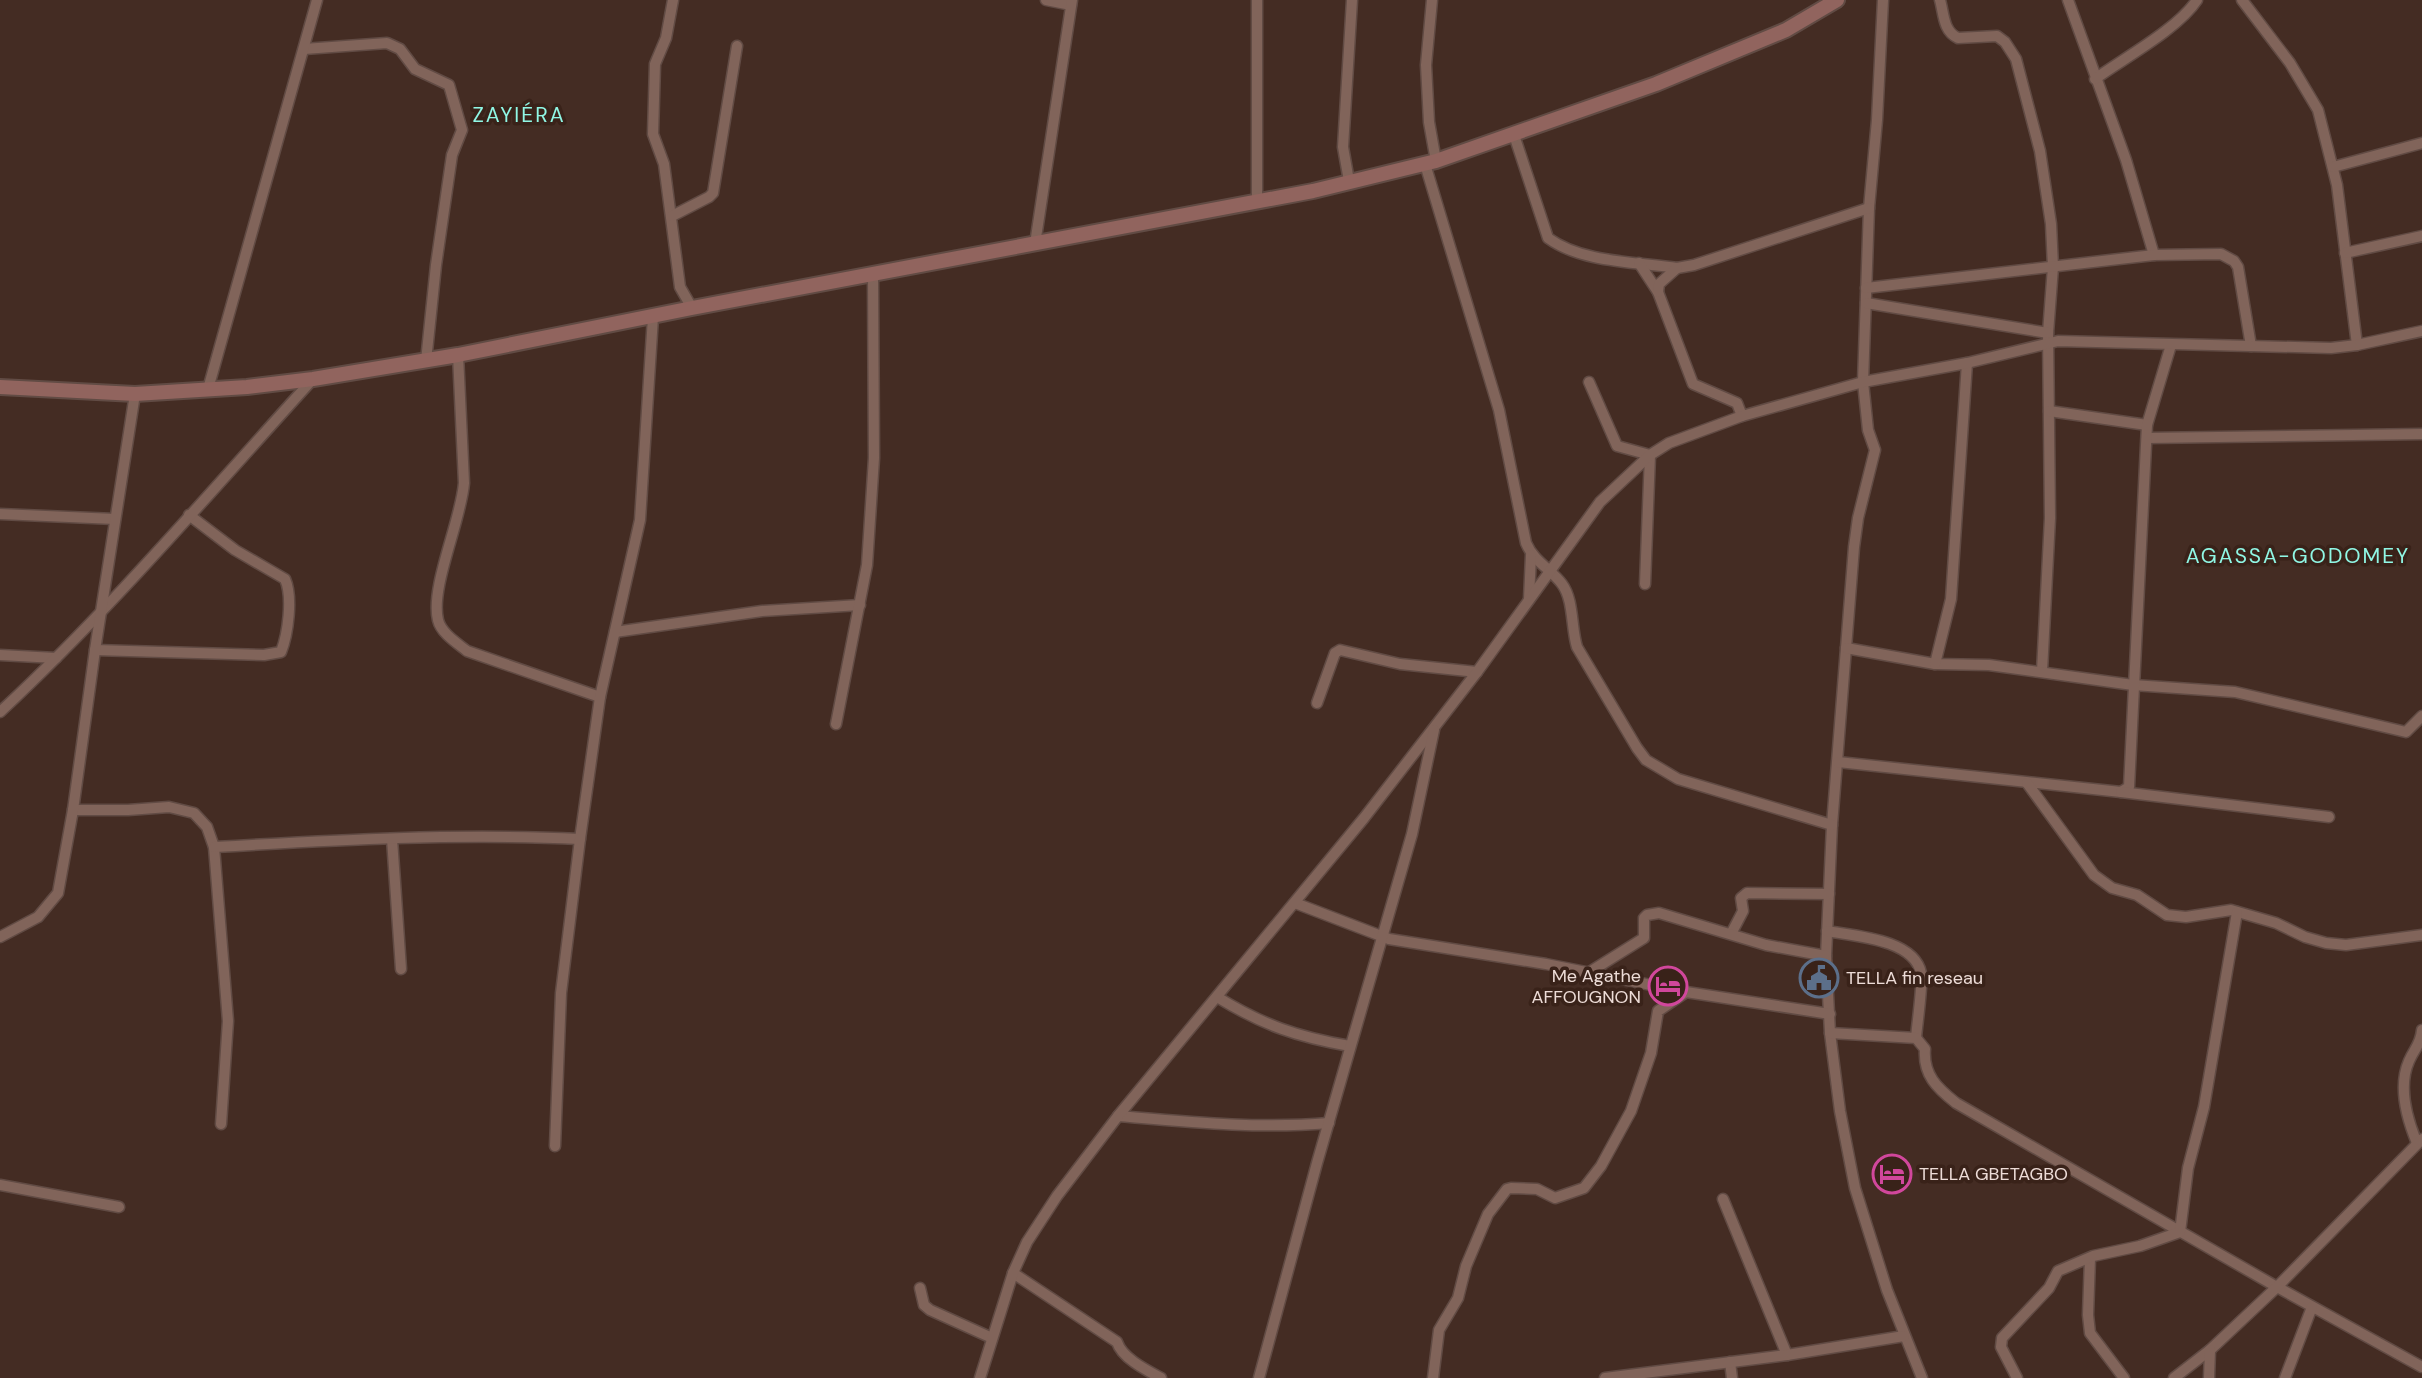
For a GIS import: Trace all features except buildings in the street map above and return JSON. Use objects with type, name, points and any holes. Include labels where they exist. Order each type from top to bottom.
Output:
[{"type":"main road","points":[[0,387],[135,394],[247,387],[313,379],[458,355],[1313,191],[1430,162],[1656,84],[1786,30],[1837,0]]},
{"type":"street","points":[[208,389],[317,0]]},
{"type":"street","points":[[673,0],[666,38],[655,64],[653,134],[664,164],[680,288],[692,308]]},
{"type":"street","points":[[1035,244],[1071,2],[1046,0]]},
{"type":"street","points":[[1257,0],[1257,200]]},
{"type":"street","points":[[1349,181],[1343,147],[1352,0]]},
{"type":"street","points":[[1432,0],[1426,65],[1430,162],[1499,410],[1526,543],[1531,555],[1529,599]]},
{"type":"street","points":[[1883,0],[1869,208],[1863,382],[1868,430],[1875,450],[1855,538],[1832,825],[1826,956],[1830,1033],[1840,1111],[1855,1188],[1887,1290],[1922,1378]]},
{"type":"street","points":[[1940,0],[1950,34],[1958,38],[1997,36],[2005,42],[2016,59],[2040,151],[2051,224],[2053,267],[2049,338],[2050,518],[2042,671]]},
{"type":"street","points":[[2068,0],[2126,160],[2154,255]]},
{"type":"street","points":[[2095,79],[2171,26],[2192,9],[2197,0]]},
{"type":"street","points":[[2242,0],[2290,63],[2318,110],[2333,167],[2357,345]]},
{"type":"street","points":[[304,49],[387,43],[400,49],[415,69],[449,85],[462,130],[452,155],[426,361]]},
{"type":"street","points":[[672,216],[709,198],[713,193],[737,46]]},
{"type":"street","points":[[1514,135],[1548,237],[1560,247],[1579,254],[1677,268],[1869,208]]},
{"type":"street","points":[[2333,167],[2422,143]]},
{"type":"street","points":[[2345,253],[2422,236]]},
{"type":"street","points":[[1866,288],[2154,255],[2221,254],[2234,261],[2238,267],[2251,346]]},
{"type":"street","points":[[1640,262],[1658,292],[1693,384],[1737,403],[1742,416]]},
{"type":"street","points":[[1658,292],[1659,284],[1677,268]]},
{"type":"street","points":[[836,724],[867,565],[874,458],[873,276]]},
{"type":"street","points":[[1866,303],[2058,341],[2331,348],[2422,331]]},
{"type":"street","points":[[555,1146],[561,993],[600,697],[640,520],[653,317]]},
{"type":"street","points":[[980,1378],[1013,1273],[1027,1242],[1057,1196],[1118,1116],[1295,903],[1435,726],[1600,502],[1650,455],[1669,443],[1742,416],[1863,382],[1967,363],[2049,338]]},
{"type":"street","points":[[2121,792],[2131,783],[2133,685],[2147,425],[2171,345]]},
{"type":"street","points":[[458,355],[464,483],[462,503],[439,586],[438,622],[451,639],[467,651],[600,697]]},
{"type":"street","points":[[1936,664],[1951,599],[1967,363]]},
{"type":"street","points":[[0,712],[56,658],[313,379]]},
{"type":"street","points":[[1589,382],[1618,446],[1650,455]]},
{"type":"street","points":[[0,937],[38,917],[58,893],[73,810],[135,394]]},
{"type":"street","points":[[2049,411],[2147,425]]},
{"type":"street","points":[[2147,438],[2422,434]]},
{"type":"street","points":[[1645,584],[1650,455]]},
{"type":"street","points":[[0,514],[115,519]]},
{"type":"street","points":[[95,650],[264,654],[281,652],[287,639],[288,588],[285,579],[235,550],[190,515]]},
{"type":"street","points":[[1531,555],[1562,583],[1568,594],[1577,648],[1646,760],[1678,779],[1832,825]]},
{"type":"street","points":[[615,632],[762,611],[860,605]]},
{"type":"street","points":[[1846,648],[1936,664],[1989,665],[2133,685],[2235,692],[2406,732],[2422,716]]},
{"type":"street","points":[[1317,703],[1335,653],[1340,650],[1400,663],[1477,672]]},
{"type":"street","points":[[0,655],[56,658]]},
{"type":"street","points":[[1259,1378],[1350,1046],[1412,834],[1435,726]]},
{"type":"street","points":[[1838,762],[2329,817]]},
{"type":"street","points":[[2027,783],[2094,875],[2112,888],[2137,895],[2167,915],[2186,917],[2211,912],[2237,912],[2276,923],[2305,937],[2346,945],[2422,935]]},
{"type":"street","points":[[73,810],[169,807],[194,813],[207,827],[214,847],[228,1021],[221,1124]]},
{"type":"street","points":[[214,847],[516,836],[580,839]]},
{"type":"street","points":[[392,839],[401,969]]},
{"type":"street","points":[[1731,934],[1743,911],[1741,898],[1747,893],[1829,894]]},
{"type":"street","points":[[1295,903],[1381,936],[1686,992],[1830,1014]]},
{"type":"street","points":[[2180,1232],[2188,1168],[2203,1107],[2237,912]]},
{"type":"street","points":[[1588,972],[1644,938],[1643,921],[1647,915],[1659,913],[1766,945],[1826,956]]},
{"type":"street","points":[[1827,931],[1887,942],[1909,955],[1921,973],[1916,1038],[1925,1049],[1927,1074],[1940,1090],[1956,1103],[2422,1367]]},
{"type":"street","points":[[1433,1378],[1440,1330],[1458,1298],[1466,1266],[1488,1213],[1507,1189],[1537,1189],[1555,1198],[1584,1188],[1601,1166],[1631,1111],[1651,1053],[1658,1011],[1686,992]]},
{"type":"street","points":[[1217,997],[1290,1033],[1350,1046]]},
{"type":"street","points":[[2175,1378],[2210,1350],[2277,1287],[2419,1141],[2406,1112],[2404,1090],[2408,1062],[2421,1041],[2422,1030]]},
{"type":"street","points":[[1830,1033],[1916,1038]]},
{"type":"street","points":[[1118,1116],[1226,1126],[1286,1127],[1329,1123]]},
{"type":"street","points":[[0,1185],[119,1207]]},
{"type":"street","points":[[1723,1199],[1787,1355]]},
{"type":"street","points":[[2017,1378],[2001,1348],[2002,1338],[2049,1288],[2058,1271],[2090,1258],[2140,1246],[2180,1232]]},
{"type":"street","points":[[2090,1258],[2090,1333],[2124,1378]]},
{"type":"street","points":[[1013,1273],[1082,1317],[1117,1342],[1119,1348],[1144,1369],[1161,1378]]},
{"type":"street","points":[[920,1288],[924,1305],[930,1310],[992,1338]]},
{"type":"street","points":[[2285,1378],[2312,1307]]},
{"type":"street","points":[[1605,1378],[1787,1355],[1904,1336]]},
{"type":"street","points":[[2208,1378],[2210,1350]]},
{"type":"street","points":[[1730,1362],[1732,1378]]},
{"type":"place","name":"TELLA fin reseau","points":[[1819,978]]},
{"type":"place","name":"Me Agathe AFFOUGNON","points":[[1668,986]]},
{"type":"place","name":"TELLA GBETAGBO","points":[[1892,1174]]},
{"type":"district","name":"ZAYIÉRA","points":[[519,115]]},
{"type":"district","name":"AGASSA-GODOMEY","points":[[2298,556]]}]
